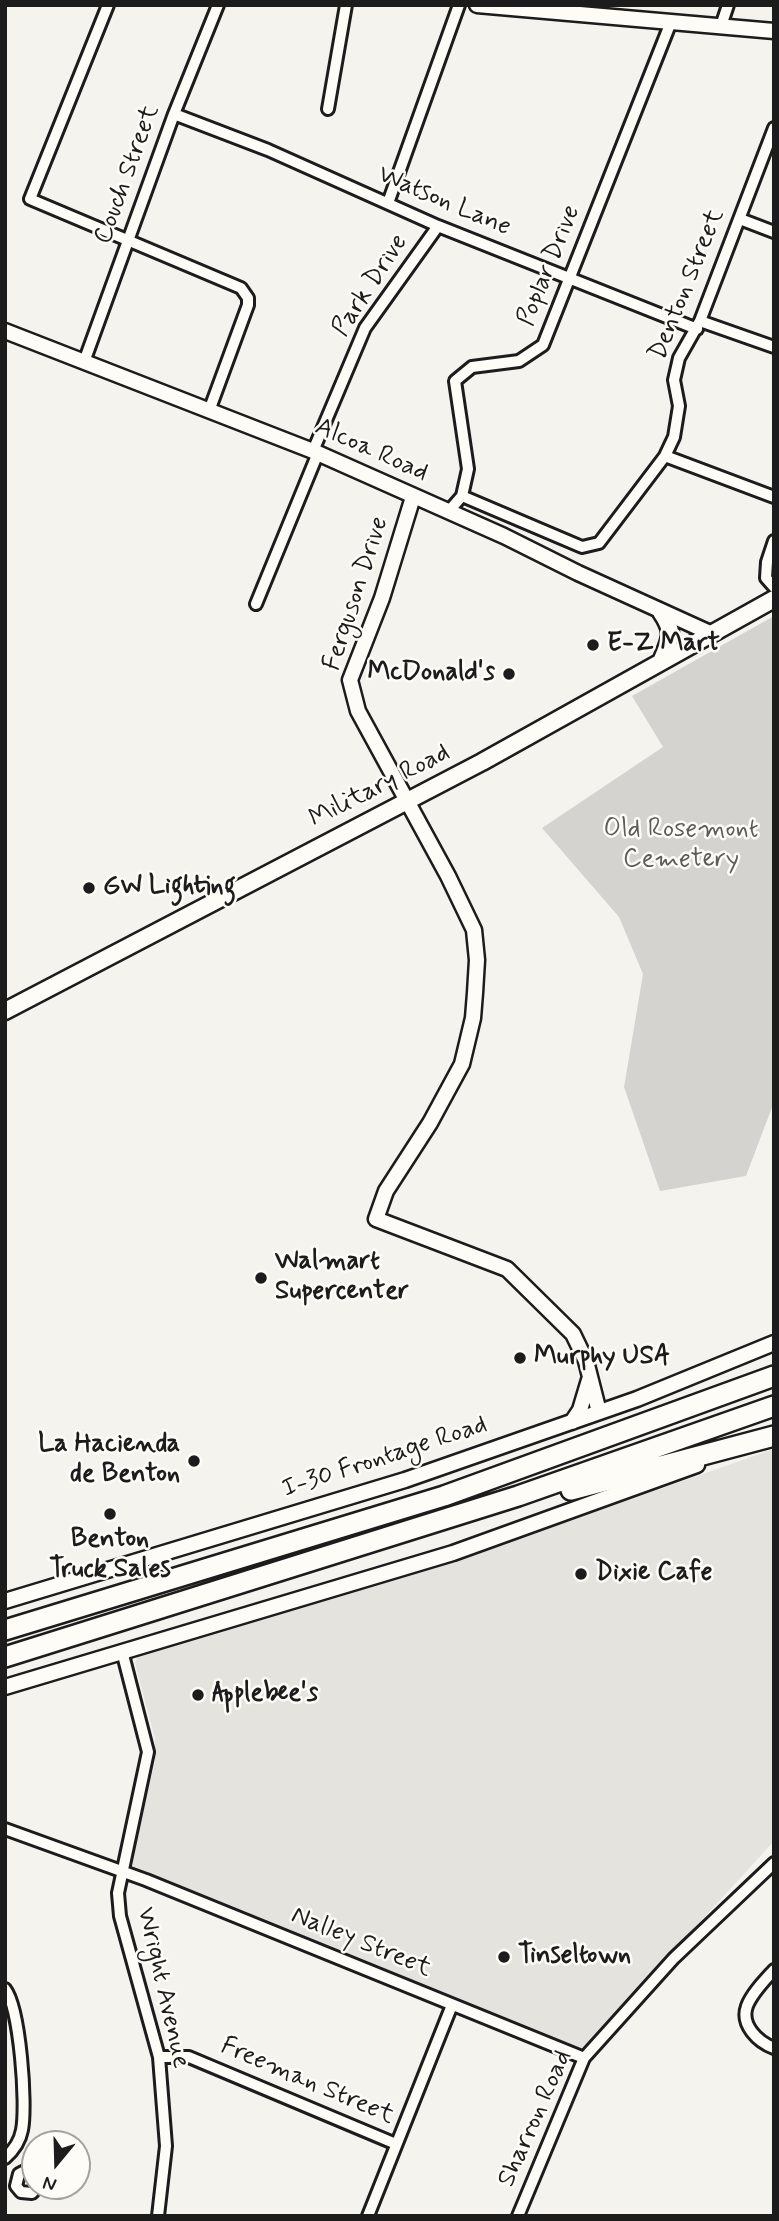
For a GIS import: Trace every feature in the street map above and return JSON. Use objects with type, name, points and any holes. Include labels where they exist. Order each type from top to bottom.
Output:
[{"type":"highway","points":[[5,1630],[444,1496],[774,1376]]},
{"type":"highway","points":[[5,1657],[518,1496],[774,1406]]},
{"type":"highway","points":[[518,1496],[568,1491],[774,1436]]},
{"type":"highway","points":[[5,1618],[78,1609]]},
{"type":"main road","points":[[477,5],[608,11],[671,22],[774,31]]},
{"type":"main road","name":"Alcoa Road","points":[[5,331],[316,452],[710,633]]},
{"type":"main road","name":"Ferguson Drive","points":[[413,496],[382,598],[350,680],[358,711],[474,930],[477,960],[473,1018],[462,1063],[430,1123],[386,1191],[376,1219],[507,1269],[573,1334],[586,1361],[599,1412]]},
{"type":"main road","name":"Military Road","points":[[5,1010],[408,801],[774,599]]},
{"type":"main road","points":[[660,662],[672,636],[670,626],[661,612]]},
{"type":"main road","name":"I-30 Frontage Road","points":[[5,1601],[405,1480],[599,1412],[774,1343]]},
{"type":"main road","points":[[572,1422],[585,1397],[590,1375]]},
{"type":"main road","points":[[5,1687],[477,1545],[774,1436]]},
{"type":"street","points":[[107,5],[30,199],[241,288],[248,298],[248,305],[209,411]]},
{"type":"street","name":"Couch Street","points":[[84,362],[174,114],[218,5]]},
{"type":"street","points":[[328,109],[346,5]]},
{"type":"street","name":"Park Drive","points":[[388,203],[459,5]]},
{"type":"street","points":[[720,26],[728,5]]},
{"type":"street","name":"Poplar Drive","points":[[462,496],[468,469],[455,381],[472,367],[519,361],[543,345],[671,22]]},
{"type":"street","name":"Watson Lane","points":[[174,114],[268,150],[438,226],[570,279],[698,325],[774,347]]},
{"type":"street","name":"Denton Street","points":[[462,496],[582,547],[599,543],[665,456],[674,437],[679,406],[674,380],[679,358],[698,325],[774,128]]},
{"type":"street","points":[[740,219],[774,232]]},
{"type":"street","name":"Park Drive","points":[[256,604],[365,328],[438,226]]},
{"type":"street","points":[[665,456],[774,497]]},
{"type":"street","points":[[448,512],[462,496]]},
{"type":"street","points":[[774,541],[767,562],[766,578],[774,587]]},
{"type":"street","name":"Wright Avenue","points":[[122,1651],[148,1752],[118,1893],[120,1916],[159,2057],[166,2146],[158,2216]]},
{"type":"street","name":"Nalley Street","points":[[5,1829],[146,1880],[584,2058]]},
{"type":"street","name":"Sharron Road","points":[[518,2216],[584,2058],[674,1958],[774,1863]]},
{"type":"street","points":[[774,1970],[747,2007],[747,2025],[762,2043],[774,2048]]},
{"type":"street","points":[[5,1989],[10,1995],[18,2035],[23,2112],[22,2132],[13,2151],[5,2158],[19,2174],[15,2181],[21,2192]]},
{"type":"street","points":[[368,2216],[452,2005]]},
{"type":"street","name":"Freeman Street","points":[[159,2057],[189,2057],[396,2144]]},
{"type":"shaded area","points":[[774,1449],[774,1841],[587,2046],[579,2048],[133,1869],[129,1862],[155,1762],[155,1739],[135,1663],[138,1656],[438,1567]]},
{"type":"green space","name":"Old Rosemont Cemetery","points":[[774,616],[774,1102],[746,1176],[660,1191],[624,1087],[643,974],[619,917],[542,828],[663,747],[632,696]]},
{"type":"place","name":"E-Z Mart","points":[[593,645]]},
{"type":"place","name":"McDonald's","points":[[509,674]]},
{"type":"place","name":"GW Lighting","points":[[89,888]]},
{"type":"place","name":"Walmart Supercenter","points":[[261,1278]]},
{"type":"place","name":"Murphy USA","points":[[520,1358]]},
{"type":"place","name":"La Hacienda de Benton","points":[[194,1461]]},
{"type":"place","name":"Benton Truck Sales","points":[[110,1514]]},
{"type":"place","name":"Dixie Cafe","points":[[581,1574]]},
{"type":"place","name":"Applebee's","points":[[198,1695]]},
{"type":"place","name":"Tinseltown","points":[[504,1957]]}]
